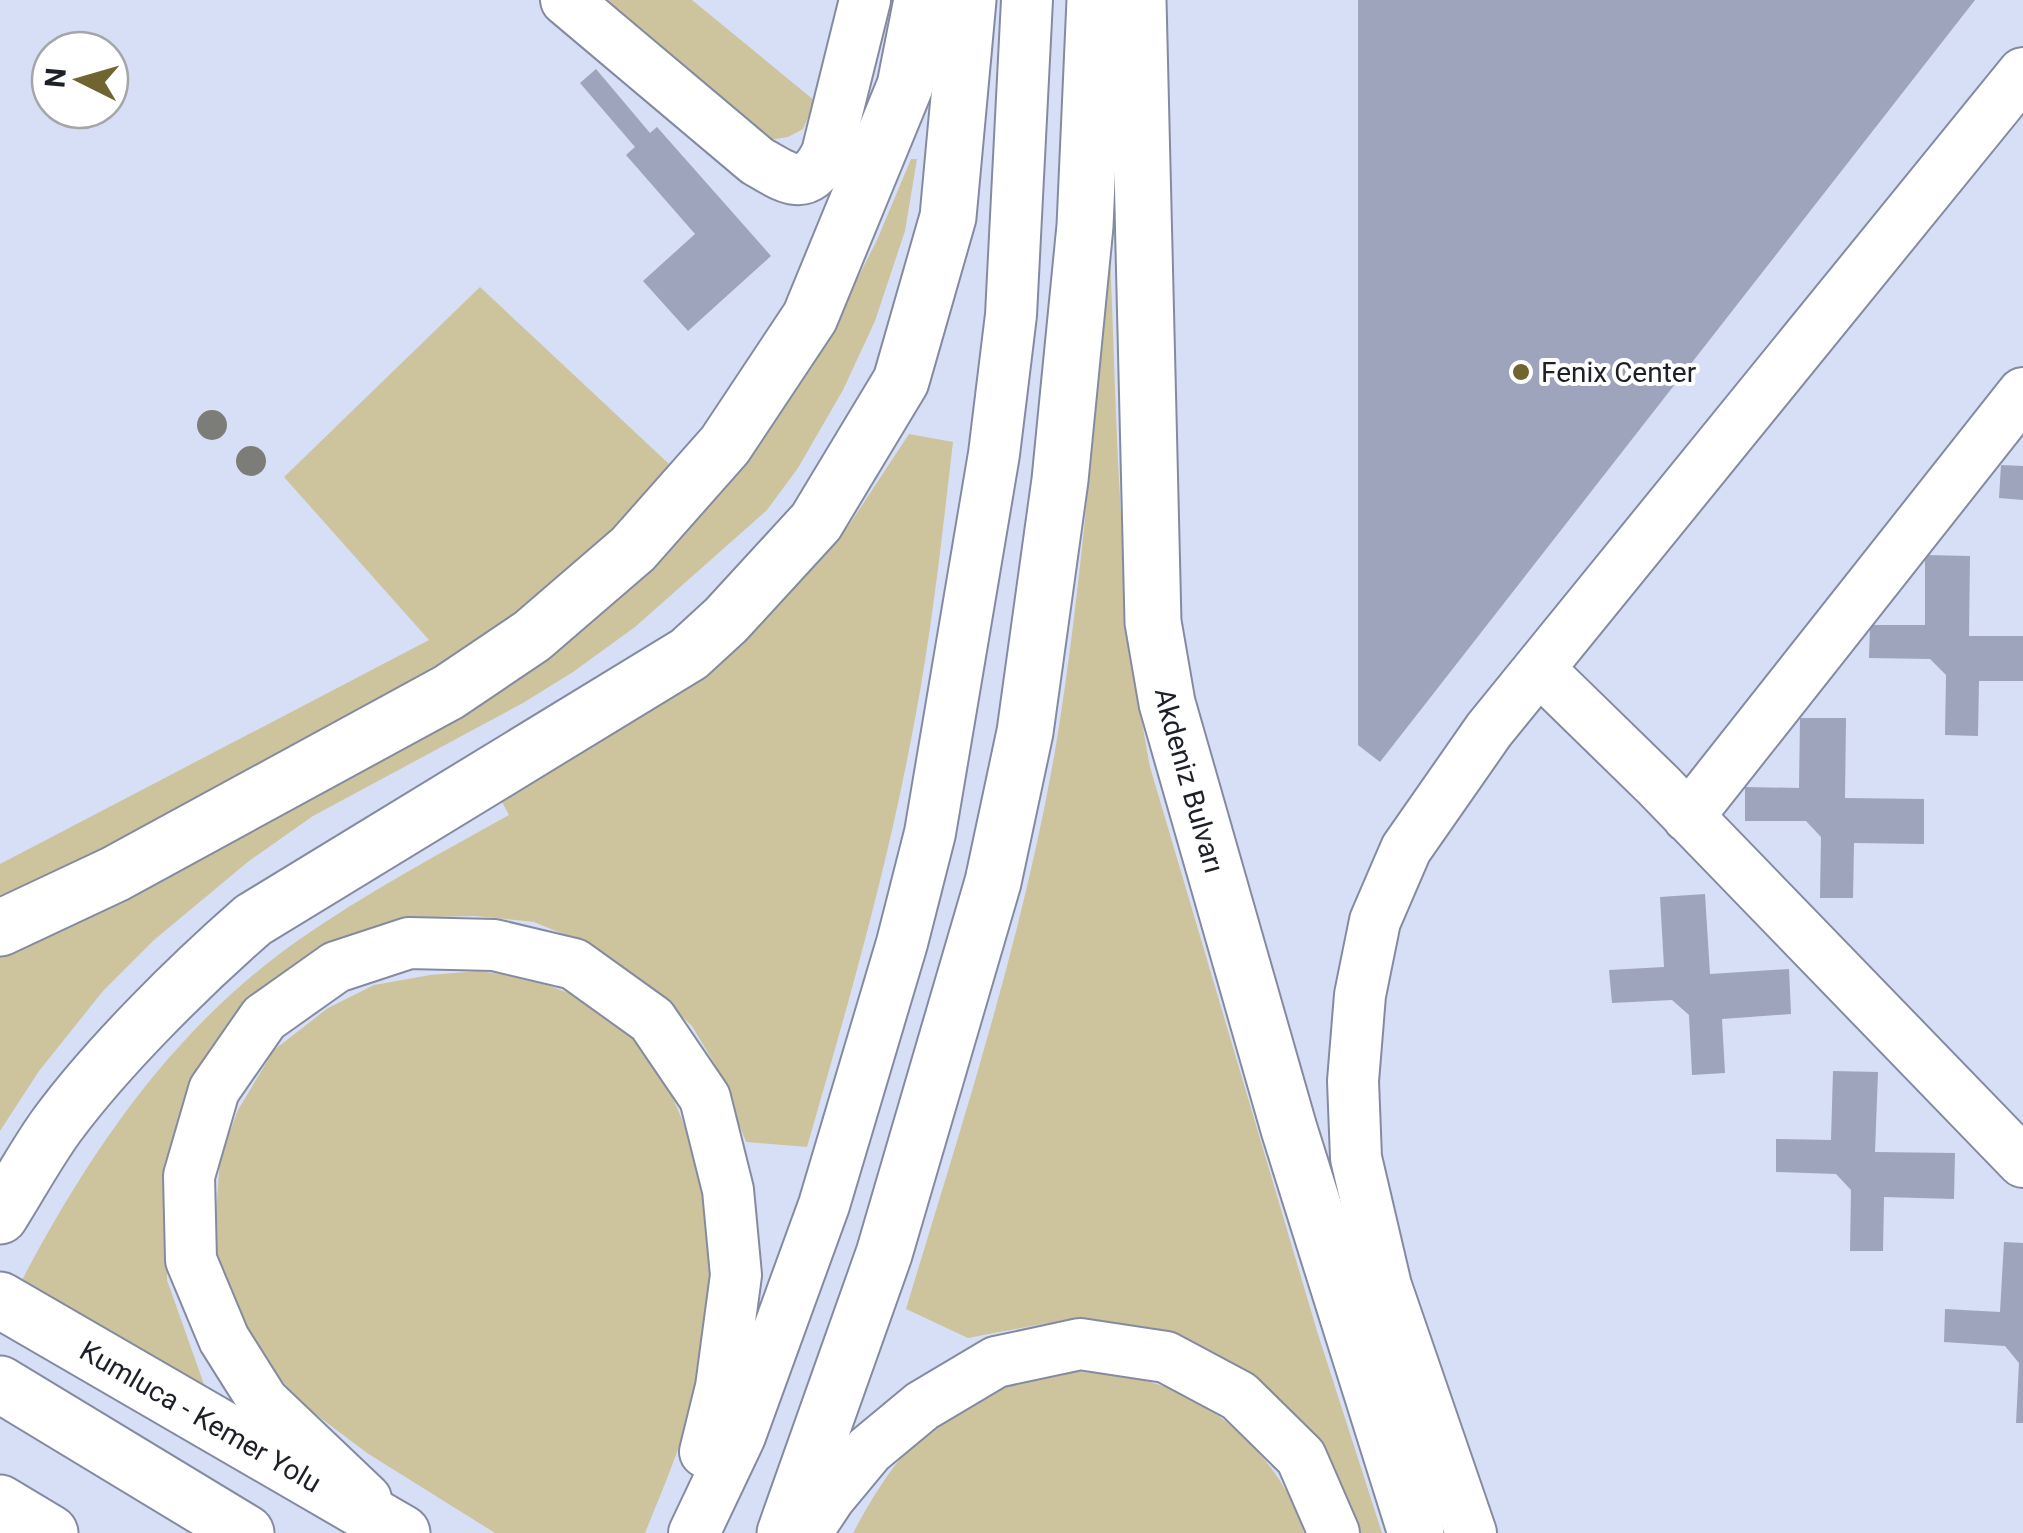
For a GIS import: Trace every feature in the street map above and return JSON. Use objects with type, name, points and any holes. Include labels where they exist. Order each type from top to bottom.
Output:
[{"type":"main road","points":[[0,928],[115,874],[450,692],[532,636],[634,549],[725,445],[810,317],[905,86],[922,0]]},
{"type":"main road","points":[[0,1216],[58,1124],[126,1046],[253,920],[688,654],[726,620],[816,522],[901,381],[948,217],[968,0]]},
{"type":"main road","points":[[785,1533],[884,1254],[993,882],[1025,732],[1060,480],[1085,226],[1095,0]]},
{"type":"main road","name":"Akdeniz Bulvarı","points":[[1138,0],[1153,622],[1164,686],[1289,1129],[1416,1533]]},
{"type":"main road","name":"Kumluca - Kemer Yolu","points":[[0,1300],[400,1532]]},
{"type":"main road","points":[[0,1384],[246,1533]]},
{"type":"main road","points":[[0,1502],[50,1533]]},
{"type":"street","points":[[566,0],[757,162],[788,179],[806,179],[818,170],[826,153],[864,0]]},
{"type":"street","points":[[694,1533],[740,1436],[824,1205],[888,993],[930,833],[991,470],[1011,315],[1027,0]]},
{"type":"street","points":[[1471,1533],[1386,1286],[1356,1158],[1353,1081],[1360,995],[1374,921],[1406,849],[1489,730],[2023,73]]},
{"type":"street","points":[[1688,817],[2023,393]]},
{"type":"street","points":[[1539,670],[1688,817],[2023,1162]]},
{"type":"street","points":[[400,1532],[263,1400],[224,1339],[191,1260],[189,1176],[214,1090],[264,1018],[336,967],[408,943],[494,944],[574,964],[652,1020],[705,1098],[728,1190],[736,1275],[720,1387],[685,1533]]},
{"type":"street","points":[[806,1533],[869,1450],[922,1406],[996,1362],[1080,1344],[1166,1357],[1239,1396],[1301,1458],[1334,1533]]},
{"type":"shaded area","points":[[597,0],[692,0],[815,101],[803,129],[769,140]]},
{"type":"shaded area","points":[[911,159],[917,159],[905,231],[875,321],[843,390],[798,468],[767,510],[635,627],[573,672],[313,816],[249,861],[154,940],[103,991],[39,1071],[0,1131],[0,955],[211,852],[771,422],[817,358],[877,240]]},
{"type":"shaded area","points":[[1110,251],[1125,575],[1150,767],[1317,1331],[1382,1533],[1357,1533],[1257,1385],[1208,1349],[1154,1328],[1103,1321],[1042,1324],[968,1338],[906,1309],[991,1027],[1044,811],[1074,618]]},
{"type":"shaded area","points":[[480,287],[684,478],[531,625],[0,916],[0,864],[429,640],[284,477]]},
{"type":"shaded area","points":[[909,434],[953,442],[929,635],[899,800],[807,1147],[746,1142],[717,1068],[692,1026],[649,986],[592,946],[534,922],[475,916],[434,917],[368,931],[316,952],[167,1228],[167,1280],[206,1390],[21,1282],[102,1145],[166,1061],[202,1022],[240,986],[309,933],[509,815],[501,800],[699,677],[784,600],[849,525]]},
{"type":"shaded area","points":[[478,971],[542,983],[583,999],[620,1023],[636,1038],[665,1082],[699,1170],[712,1252],[704,1350],[688,1420],[645,1533],[495,1533],[367,1453],[298,1401],[257,1349],[224,1288],[214,1241],[220,1158],[238,1110],[274,1050],[328,1008],[374,985]]},
{"type":"shaded area","points":[[1065,1371],[1157,1384],[1205,1407],[1228,1423],[1267,1462],[1295,1508],[1304,1533],[853,1533],[893,1468],[936,1422],[991,1391]]},
{"type":"building","name":"Fenix Center","points":[[1358,0],[1975,0],[1380,762],[1358,745]]},
{"type":"building","points":[[596,69],[650,133],[657,127],[771,256],[688,331],[643,281],[695,234],[626,155],[635,147],[580,83]]},
{"type":"building","points":[[2001,465],[2023,466],[2023,500],[1999,498]]},
{"type":"building","points":[[1925,555],[1970,556],[1969,636],[2023,636],[2023,681],[1979,681],[1978,736],[1945,735],[1946,675],[1930,659],[1869,658],[1870,625],[1925,625]]},
{"type":"building","points":[[1800,718],[1846,718],[1845,798],[1924,799],[1924,844],[1854,843],[1853,898],[1820,898],[1821,837],[1806,821],[1745,821],[1745,787],[1799,788]]},
{"type":"building","points":[[1705,894],[1710,974],[1789,969],[1791,1014],[1722,1019],[1725,1073],[1692,1075],[1689,1015],[1672,1000],[1612,1003],[1609,970],[1664,967],[1660,897]]},
{"type":"building","points":[[1833,1071],[1878,1072],[1875,1152],[1955,1153],[1954,1199],[1884,1197],[1883,1251],[1850,1251],[1851,1190],[1836,1174],[1776,1172],[1776,1139],[1831,1140]]},
{"type":"building","points":[[2004,1242],[2023,1243],[2023,1423],[2016,1423],[2019,1363],[2005,1346],[1944,1342],[1945,1309],[2000,1312]]},
{"type":"place","name":"Fenix Center","points":[[1521,372]]}]
